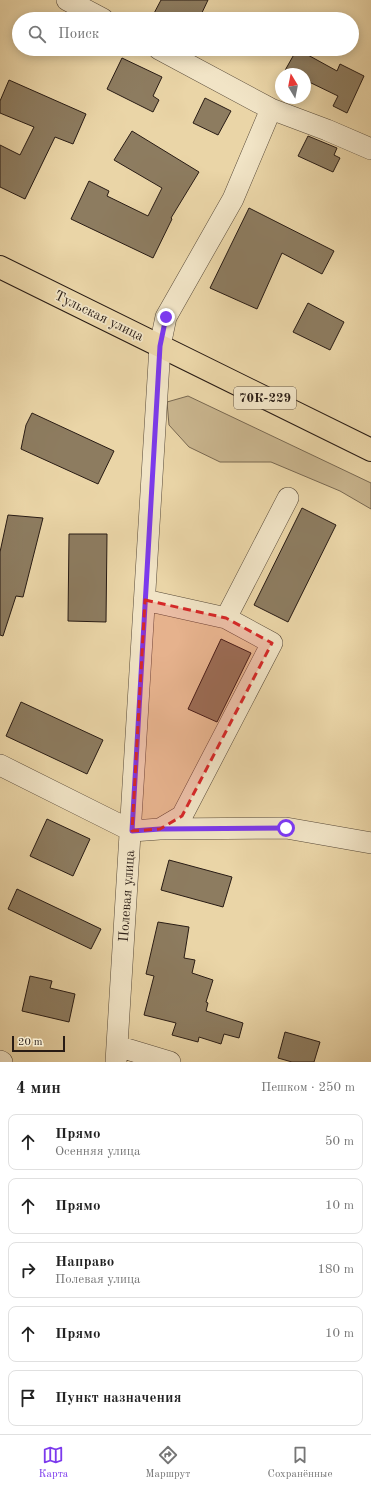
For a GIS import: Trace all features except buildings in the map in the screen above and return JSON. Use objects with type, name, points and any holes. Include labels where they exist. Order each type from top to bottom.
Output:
[{"type":"main road","name":"Тульская улица","points":[[0,267],[371,450]]},
{"type":"street","points":[[67,0],[90,12]]},
{"type":"street","points":[[172,56],[271,109],[327,130],[371,149]]},
{"type":"street","name":"Полевая улица","points":[[117,1054],[132,831],[144,600],[160,346],[166,317],[233,199],[271,109]]},
{"type":"street","points":[[226,618],[288,498]]},
{"type":"street","points":[[144,600],[226,618],[272,643],[182,816],[160,829]]},
{"type":"street","points":[[0,765],[132,831],[160,829],[286,828],[371,843]]},
{"type":"street","points":[[117,1054],[170,1062]]},
{"type":"highlighted area","points":[[145,600],[226,618],[272,643],[182,816],[160,829],[132,831]]},
{"type":"shaded area","points":[[188,396],[371,483],[371,509],[340,491],[271,462],[220,462],[189,447],[169,425],[167,402]]},
{"type":"route","points":[[166,317],[160,346],[144,600],[132,831],[160,829],[286,828]]}]
